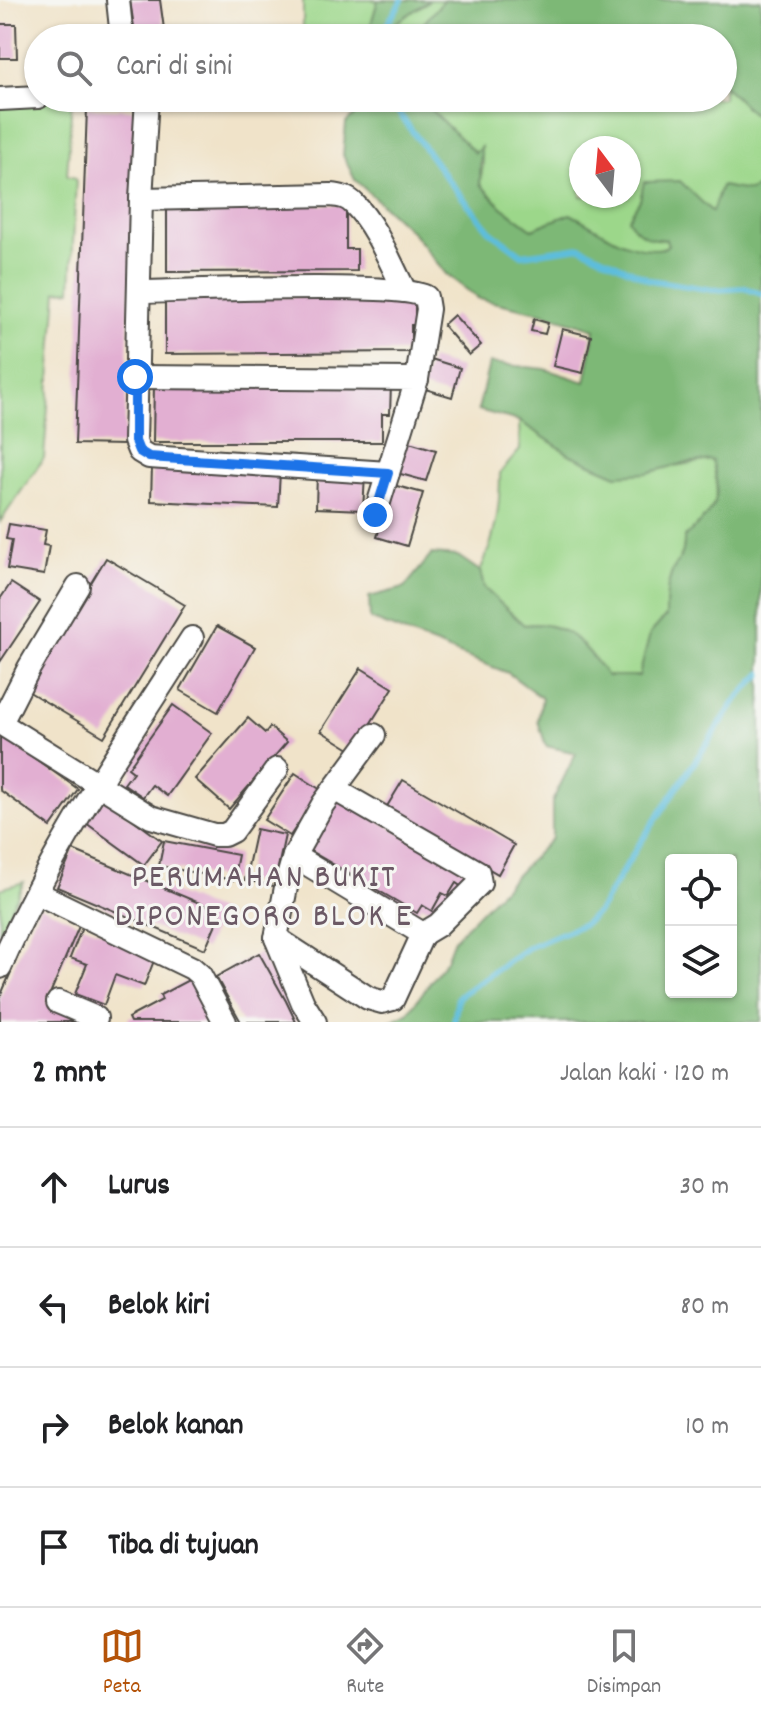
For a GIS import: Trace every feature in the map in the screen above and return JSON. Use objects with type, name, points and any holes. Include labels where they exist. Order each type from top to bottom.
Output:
[{"type":"street","points":[[118,0],[121,24]]},
{"type":"street","points":[[0,99],[24,98]]},
{"type":"street","points":[[146,112],[135,377],[135,441],[139,451],[149,457],[388,473]]},
{"type":"street","points":[[141,199],[345,197],[354,204],[377,237],[405,291]]},
{"type":"street","points":[[140,292],[405,291],[418,292],[426,297],[428,309],[417,379],[375,515]]},
{"type":"street","points":[[135,377],[417,379]]},
{"type":"street","points":[[78,586],[0,723],[151,817],[214,835],[232,831],[277,769]]},
{"type":"street","points":[[0,967],[97,786],[192,638]]},
{"type":"street","points":[[315,1022],[297,990],[276,938],[294,856],[334,789],[374,735]]},
{"type":"street","points":[[276,938],[368,998],[382,1002],[393,999],[423,934],[438,925],[480,883],[478,872],[334,789]]},
{"type":"street","points":[[294,856],[423,934]]},
{"type":"street","points":[[37,893],[192,968],[200,975],[225,1022]]},
{"type":"street","points":[[58,1002],[98,1021]]},
{"type":"green space","points":[[303,0],[378,0],[371,24],[303,24]]},
{"type":"green space","points":[[378,0],[430,0],[396,24],[371,24]]},
{"type":"green space","points":[[430,0],[444,0],[423,24],[397,22]]},
{"type":"green space","points":[[444,0],[761,0],[761,121],[737,98],[737,24],[423,24]]},
{"type":"green space","points":[[737,98],[761,121],[761,186],[712,212],[680,182],[666,239],[668,245],[656,250],[644,250],[618,241],[570,214],[532,229],[502,207],[480,184],[483,164],[480,148],[476,153],[433,112],[737,112]]},
{"type":"green space","points":[[24,101],[24,112],[71,112],[67,176],[76,178],[71,290],[57,291],[44,458],[0,522],[0,103]]},
{"type":"green space","points":[[358,112],[433,112],[475,153],[481,147],[480,184],[502,207],[532,229],[570,214],[626,244],[651,249],[664,248],[668,245],[666,239],[644,235],[628,219],[635,208],[641,208],[644,182],[680,181],[712,212],[721,186],[749,191],[761,186],[761,1022],[389,1022],[408,1013],[446,960],[454,939],[552,838],[552,802],[576,753],[546,746],[538,721],[542,698],[508,673],[370,619],[369,597],[404,588],[432,554],[458,556],[480,571],[484,588],[524,625],[551,626],[572,636],[607,676],[639,676],[650,634],[666,616],[668,585],[682,554],[684,538],[709,512],[714,504],[717,486],[712,460],[647,473],[617,475],[571,455],[519,421],[478,410],[489,363],[545,369],[585,382],[595,329],[543,313],[479,299],[446,274],[413,233],[355,180],[343,155],[346,123]]},
{"type":"green space","points":[[519,421],[571,455],[617,475],[712,460],[717,487],[714,504],[684,538],[682,554],[668,585],[666,616],[650,634],[640,676],[607,676],[573,636],[551,626],[524,625],[484,588],[480,571],[496,524],[500,473],[520,450]]},
{"type":"green space","points":[[24,882],[0,932],[0,889]]},
{"type":"building","points":[[130,0],[160,0],[163,24],[134,24]]},
{"type":"building","points":[[0,24],[16,24],[17,58],[0,58]]},
{"type":"building","points":[[87,112],[136,112],[124,445],[75,444]]},
{"type":"building","points":[[199,205],[346,205],[346,249],[357,249],[357,271],[167,272],[167,210],[199,210]]},
{"type":"building","points":[[415,296],[411,352],[165,354],[165,298]]},
{"type":"building","points":[[454,315],[481,345],[469,355],[443,325]]},
{"type":"building","points":[[534,319],[548,323],[545,334],[531,331]]},
{"type":"building","points":[[562,329],[591,336],[583,373],[553,366]]},
{"type":"building","points":[[431,359],[460,368],[452,397],[422,388]]},
{"type":"building","points":[[154,384],[391,384],[390,414],[382,414],[382,442],[153,442]]},
{"type":"building","points":[[406,441],[436,450],[426,481],[397,473]]},
{"type":"building","points":[[152,466],[280,472],[278,507],[151,501]]},
{"type":"building","points":[[317,473],[365,475],[363,510],[316,508]]},
{"type":"building","points":[[393,485],[423,493],[407,546],[377,537]]},
{"type":"building","points":[[9,524],[46,530],[43,545],[49,546],[44,575],[7,569],[12,540],[6,539]]},
{"type":"building","points":[[106,558],[185,605],[104,737],[26,690]]},
{"type":"building","points":[[11,583],[40,602],[0,662],[0,599]]},
{"type":"building","points":[[217,626],[255,647],[218,712],[180,690]]},
{"type":"building","points":[[361,668],[393,688],[353,751],[321,731]]},
{"type":"building","points":[[173,705],[212,733],[167,796],[152,785],[143,797],[124,784],[133,772],[128,768]]},
{"type":"building","points":[[248,718],[265,733],[270,727],[287,742],[229,809],[195,779]]},
{"type":"building","points":[[0,734],[78,789],[51,827],[0,790]]},
{"type":"building","points":[[295,773],[321,790],[290,836],[264,820]]},
{"type":"building","points":[[403,780],[514,845],[498,874],[386,808]]},
{"type":"building","points":[[338,797],[470,873],[462,887],[456,883],[448,896],[442,893],[432,911],[422,905],[417,913],[307,849]]},
{"type":"building","points":[[104,798],[162,841],[144,865],[86,823]]},
{"type":"building","points":[[256,829],[285,835],[274,886],[245,880]]},
{"type":"building","points":[[164,841],[238,855],[233,880],[159,866]]},
{"type":"building","points":[[73,850],[221,912],[205,949],[57,887]]},
{"type":"building","points":[[40,906],[80,924],[46,1003],[90,1022],[0,1022],[0,997]]},
{"type":"building","points":[[83,925],[157,953],[144,986],[115,975],[104,1005],[75,994],[87,964],[70,958]]},
{"type":"building","points":[[259,953],[296,1022],[241,1022],[216,977]]},
{"type":"building","points":[[194,977],[219,1022],[130,1022],[128,1018],[162,1000],[160,995]]},
{"type":"waterway","points":[[387,24],[402,0]]},
{"type":"waterway","points":[[398,112],[490,231],[522,255],[581,247],[650,280],[713,290],[745,288],[761,294]]},
{"type":"waterway","points":[[454,1022],[458,997],[529,947],[584,924],[598,912],[638,846],[737,699],[761,674]]},
{"type":"district","name":"PERUMAHAN BUKIT DIPONEGORO BLOK E","points":[[264,898]]},
{"type":"route","points":[[135,377],[135,441],[139,451],[149,457],[388,473],[375,515]]}]
